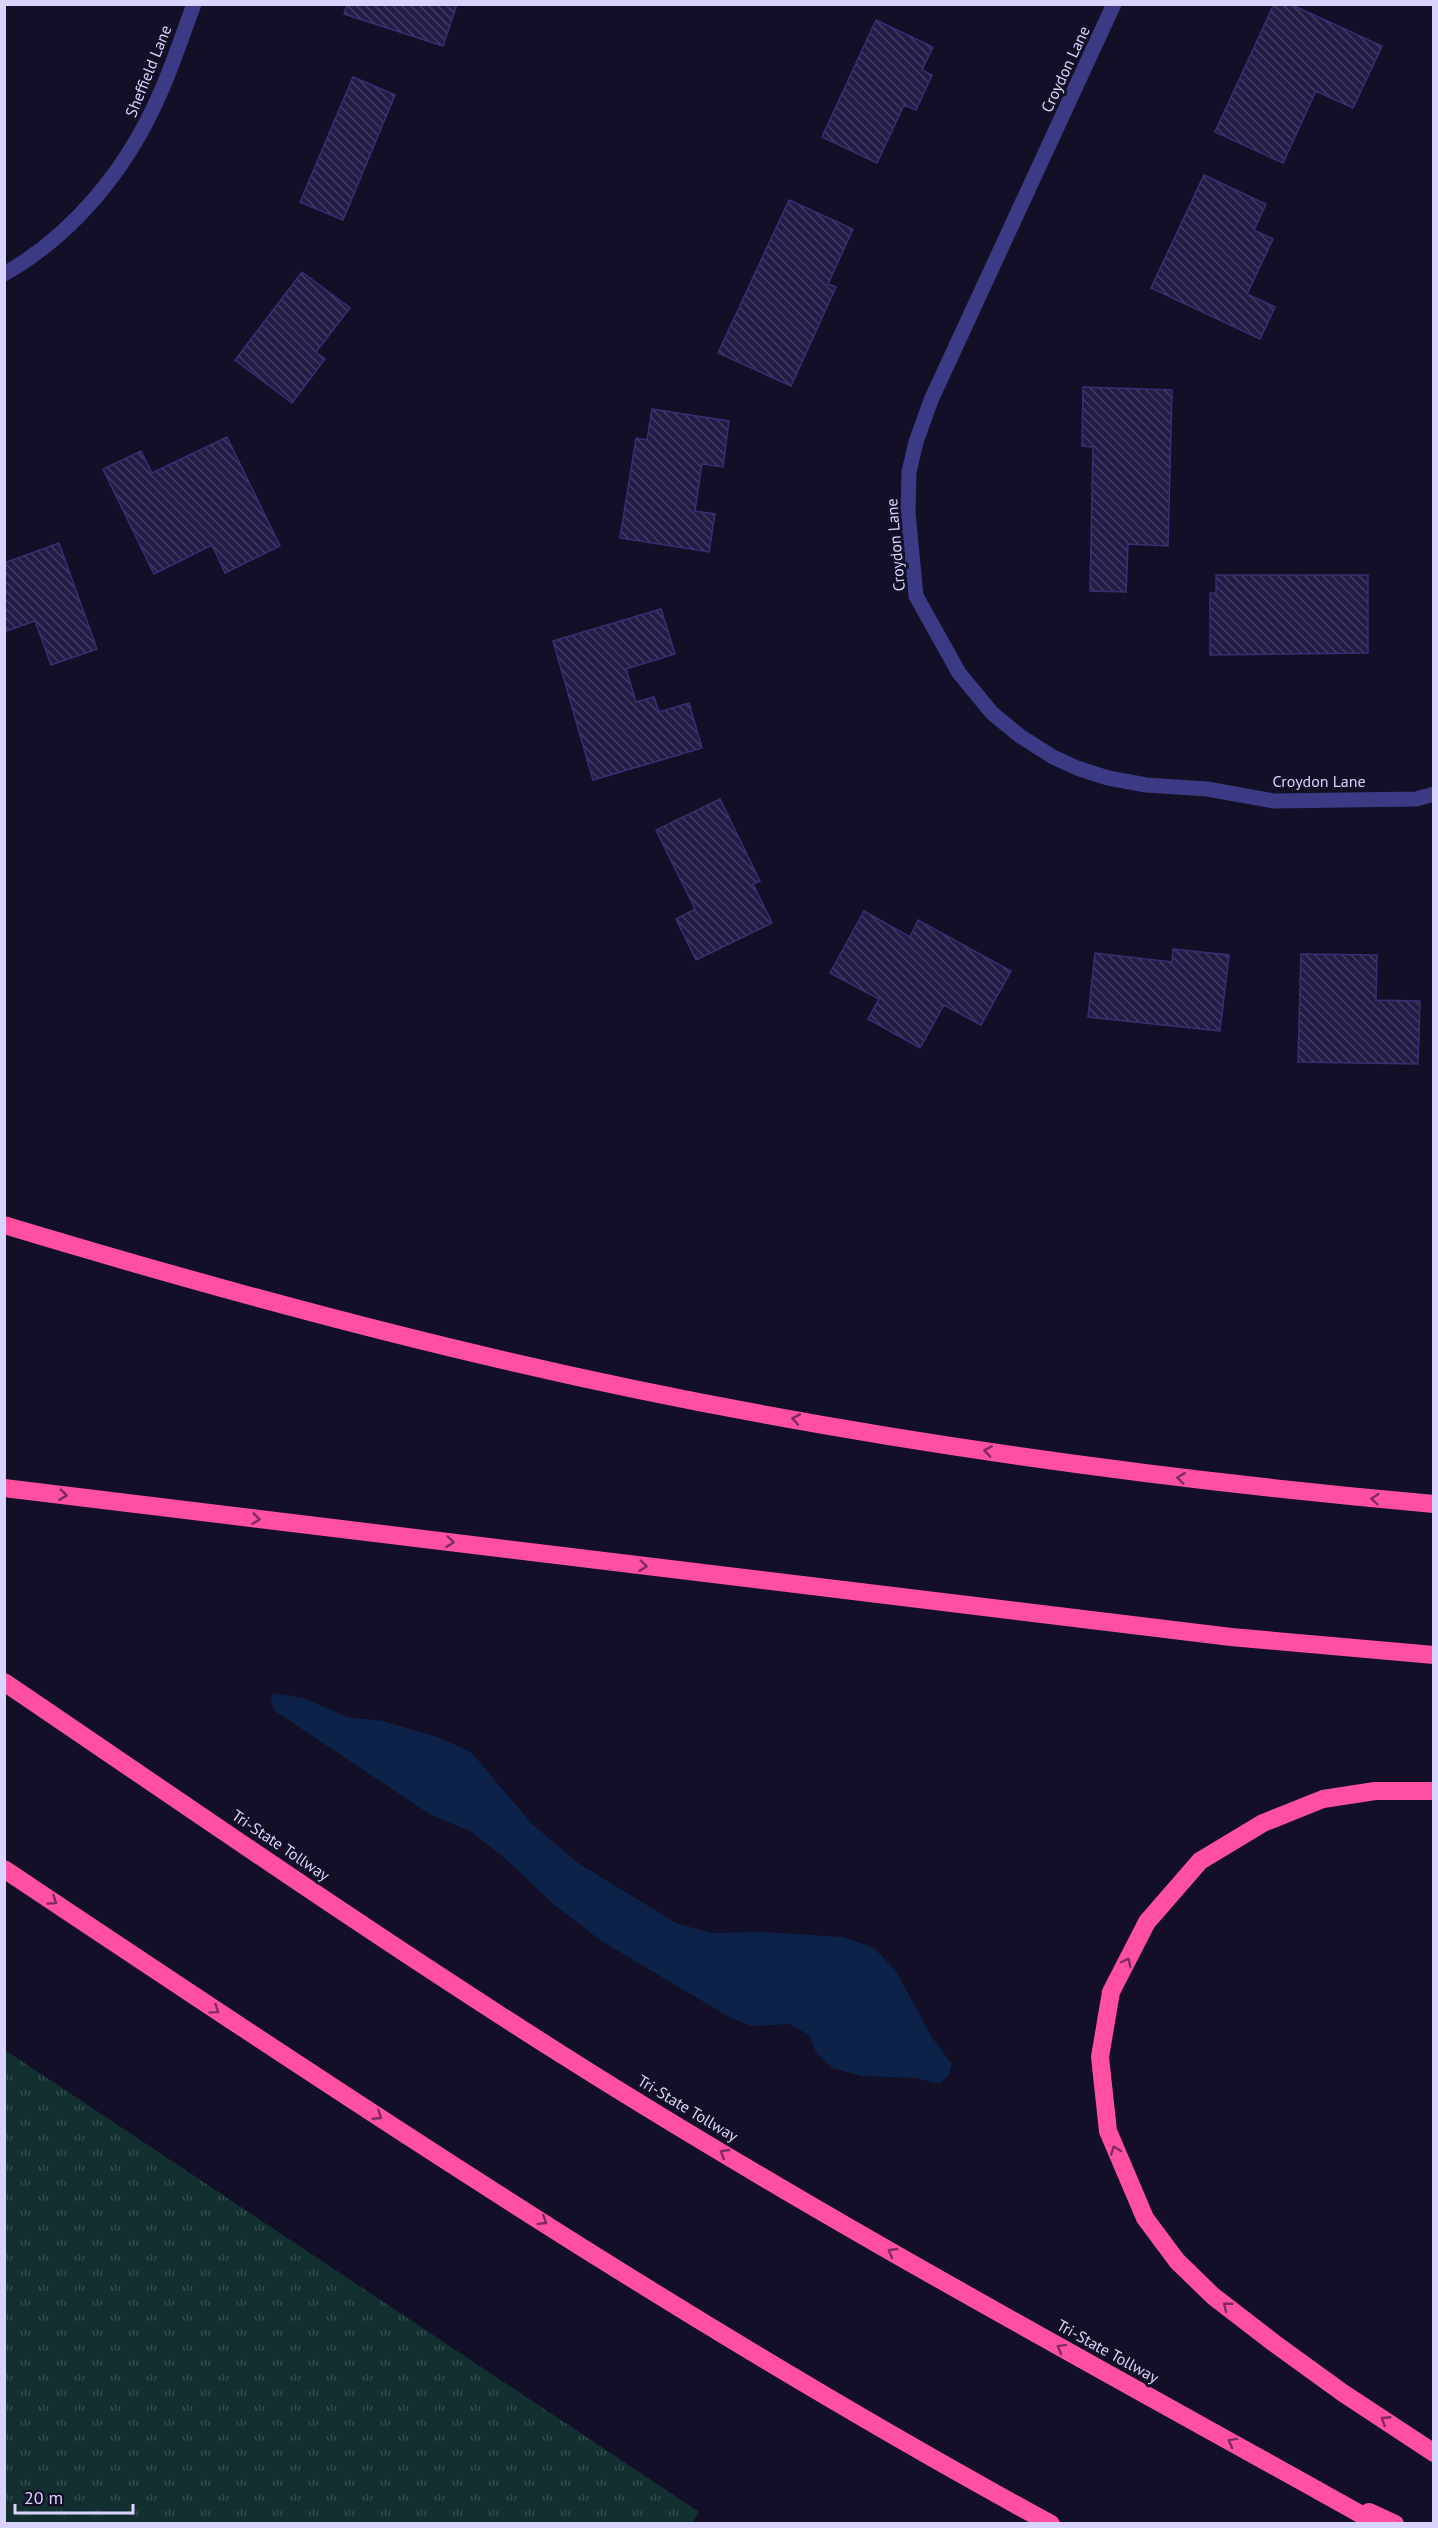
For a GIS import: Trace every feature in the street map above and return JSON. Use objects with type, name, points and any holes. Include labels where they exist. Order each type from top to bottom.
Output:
[{"type":"highway","points":[[4,1225],[351,1323],[509,1362],[652,1391],[811,1422],[1033,1458],[1218,1483],[1434,1504]]},
{"type":"highway","points":[[4,1488],[1231,1637],[1434,1655]]},
{"type":"highway","name":"Tri-State Tollway","points":[[4,1682],[337,1907],[564,2056],[796,2197],[1041,2337],[1378,2523]]},
{"type":"highway","points":[[1434,1791],[1375,1791],[1323,1799],[1263,1823],[1200,1861],[1147,1922],[1111,1992],[1100,2057],[1108,2131],[1145,2218],[1177,2260],[1213,2296],[1274,2343],[1343,2393],[1434,2453]]},
{"type":"highway","points":[[4,1869],[523,2210],[770,2363],[913,2448],[1051,2523]]},
{"type":"highway","points":[[1283,2470],[1395,2523]]},
{"type":"street","name":"Sheffield Lane","points":[[4,274],[55,238],[85,210],[121,166],[143,130],[159,96],[194,4]]},
{"type":"street","name":"Croydon Lane","points":[[1114,4],[931,400],[916,442],[909,472],[908,513],[916,596],[960,673],[993,713],[1020,736],[1053,757],[1077,768],[1108,778],[1146,785],[1207,789],[1274,801],[1416,799],[1434,794]]},
{"type":"green space","points":[[5,2050],[699,2512],[692,2523],[5,2523]]},
{"type":"water","points":[[273,1693],[303,1698],[347,1717],[383,1721],[437,1737],[471,1752],[532,1824],[578,1863],[678,1924],[713,1933],[762,1932],[844,1937],[874,1948],[896,1971],[931,2036],[952,2064],[948,2076],[939,2084],[915,2078],[862,2076],[832,2068],[816,2052],[809,2035],[790,2024],[751,2026],[729,2017],[600,1940],[551,1902],[509,1862],[472,1832],[431,1815],[275,1711],[271,1703]]},
{"type":"building","points":[[347,4],[457,4],[443,46],[344,14]]},
{"type":"building","points":[[1274,4],[1290,4],[1382,46],[1353,108],[1316,91],[1283,163],[1215,132]]},
{"type":"building","points":[[876,20],[933,47],[922,70],[932,75],[916,110],[904,105],[877,163],[822,137]]},
{"type":"building","points":[[353,77],[395,95],[343,220],[300,202]]},
{"type":"building","points":[[1204,175],[1266,204],[1254,230],[1273,239],[1247,294],[1275,307],[1260,339],[1151,288]]},
{"type":"building","points":[[789,200],[853,229],[828,284],[836,287],[791,386],[718,353]]},
{"type":"building","points":[[302,272],[350,308],[316,352],[325,359],[292,403],[235,360]]},
{"type":"building","points":[[1083,387],[1172,390],[1168,546],[1128,544],[1126,592],[1090,591],[1093,447],[1082,446]]},
{"type":"building","points":[[652,409],[729,421],[723,467],[702,464],[695,511],[715,514],[709,552],[620,538],[636,438],[647,440]]},
{"type":"building","points":[[227,437],[280,546],[225,573],[212,545],[154,574],[103,469],[141,451],[152,473]]},
{"type":"building","points":[[59,543],[97,649],[51,665],[35,621],[4,632],[4,563]]},
{"type":"building","points":[[1216,575],[1368,575],[1368,653],[1210,655],[1210,593],[1216,593]]},
{"type":"building","points":[[661,609],[675,654],[626,669],[636,702],[654,697],[659,712],[689,703],[702,748],[593,780],[553,641]]},
{"type":"building","points":[[720,799],[760,881],[753,884],[772,923],[696,960],[676,919],[695,909],[656,830]]},
{"type":"building","points":[[864,911],[910,937],[918,920],[1011,971],[981,1025],[944,1005],[920,1048],[868,1019],[879,999],[830,973]]},
{"type":"building","points":[[1173,949],[1229,955],[1220,1031],[1088,1017],[1095,953],[1172,962]]},
{"type":"building","points":[[1301,954],[1377,955],[1376,1000],[1420,1001],[1418,1064],[1298,1062]]}]
